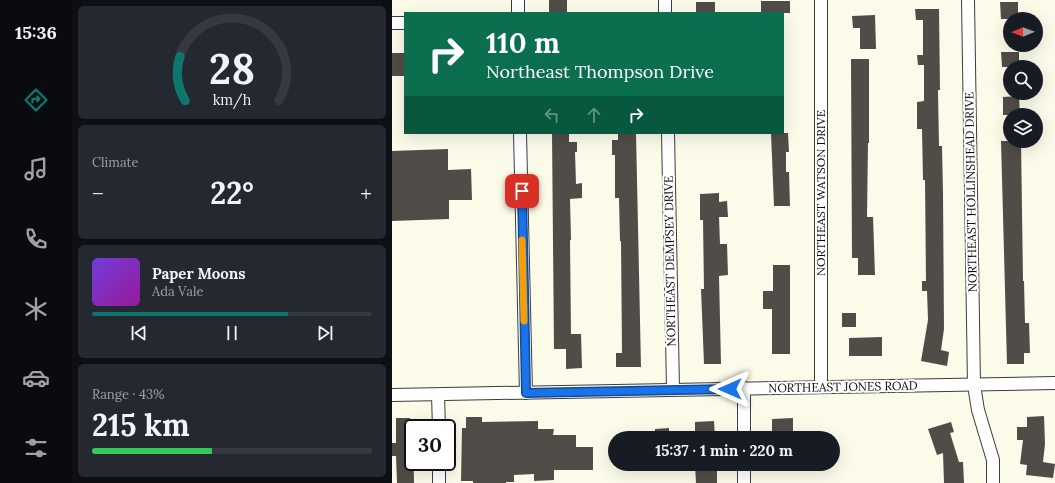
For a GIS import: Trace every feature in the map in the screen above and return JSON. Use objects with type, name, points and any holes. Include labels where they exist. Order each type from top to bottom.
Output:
[{"type":"street","points":[[518,0],[518,12]]},
{"type":"street","points":[[665,0],[666,12]]},
{"type":"street","name":"NORTHEAST WATSON DRIVE","points":[[821,0],[821,387]]},
{"type":"street","name":"NORTHEAST HOLLINSHEAD DRIVE","points":[[968,0],[974,385],[978,410],[993,460],[993,483]]},
{"type":"street","points":[[392,23],[404,23]]},
{"type":"street","points":[[520,134],[526,393]]},
{"type":"street","name":"NORTHEAST DEMPSEY DRIVE","points":[[668,134],[673,389]]},
{"type":"street","name":"NORTHEAST JONES ROAD","points":[[392,396],[673,389],[1055,383]]},
{"type":"street","points":[[744,388],[744,431]]},
{"type":"street","points":[[438,395],[439,419]]},
{"type":"street","points":[[439,471],[439,483]]},
{"type":"street","points":[[744,471],[744,483]]},
{"type":"building","points":[[549,0],[567,0],[567,12],[549,12]]},
{"type":"building","points":[[761,1],[790,1],[790,13],[761,12]]},
{"type":"building","points":[[696,2],[715,2],[715,12],[696,12]]},
{"type":"building","points":[[1000,2],[1018,2],[1018,12],[1003,12],[1003,19],[1001,19]]},
{"type":"building","points":[[915,9],[939,9],[940,90],[938,90],[939,146],[942,146],[944,329],[941,350],[949,352],[947,366],[921,361],[928,320],[927,291],[922,291],[922,281],[926,281],[925,180],[923,180],[922,129],[917,129],[917,102],[924,101],[924,65],[918,65],[917,55],[923,55],[923,20],[916,20]]},
{"type":"building","points":[[875,15],[876,49],[860,49],[860,28],[853,28],[852,16]]},
{"type":"building","points":[[1001,52],[1019,52],[1019,60],[1003,60],[1002,67]]},
{"type":"building","points":[[392,53],[404,53],[404,76],[392,76]]},
{"type":"building","points":[[851,59],[869,59],[867,217],[873,217],[875,275],[858,275],[858,258],[852,258]]},
{"type":"building","points":[[1003,100],[1019,100],[1020,108],[1003,108]]},
{"type":"building","points":[[788,133],[789,152],[786,152],[786,172],[789,172],[790,206],[774,206],[771,134]]},
{"type":"building","points":[[552,134],[569,134],[569,142],[577,142],[577,152],[575,152],[576,184],[582,183],[582,198],[570,199],[570,240],[571,334],[581,334],[582,368],[566,369],[566,349],[554,349]]},
{"type":"building","points":[[618,134],[636,134],[641,367],[616,367],[616,353],[622,353],[621,241],[619,198],[615,198],[615,155],[612,155],[612,140],[618,140]]},
{"type":"building","points":[[1001,141],[1003,141],[1003,148],[1021,148],[1023,281],[1025,323],[1029,323],[1030,353],[1024,353],[1024,364],[1007,364]]},
{"type":"building","points":[[448,149],[448,170],[471,169],[472,200],[449,200],[449,219],[392,221],[392,151]]},
{"type":"building","points":[[719,193],[719,202],[727,201],[728,217],[719,217],[720,244],[727,244],[728,275],[719,276],[721,364],[704,364],[701,289],[704,289],[703,220],[700,220],[700,194]]},
{"type":"building","points":[[773,265],[790,265],[790,354],[772,354],[772,309],[763,309],[763,291],[773,291]]},
{"type":"building","points":[[842,313],[856,313],[856,327],[842,327]]},
{"type":"building","points":[[882,337],[882,356],[849,356],[849,338]]},
{"type":"building","points":[[1044,416],[1045,444],[1043,462],[1055,464],[1053,478],[1026,475],[1027,465],[1020,464],[1023,440],[1017,440],[1017,427],[1027,427],[1027,417]]},
{"type":"building","points":[[466,417],[482,417],[482,422],[538,421],[538,429],[554,429],[553,435],[576,435],[576,447],[593,447],[593,470],[554,470],[554,480],[534,481],[534,474],[514,475],[514,482],[506,483],[473,483],[473,481],[461,481],[462,428],[466,428]]},
{"type":"building","points":[[396,418],[410,418],[404,419],[404,471],[414,471],[414,483],[397,483],[396,456],[392,456],[392,443],[396,443]]},
{"type":"building","points":[[793,418],[793,431],[772,431],[772,419]]},
{"type":"building","points":[[714,421],[715,431],[695,431],[695,422]]},
{"type":"building","points":[[951,422],[954,432],[950,433],[959,462],[963,462],[964,483],[944,483],[943,453],[937,455],[928,429]]},
{"type":"building","points":[[669,428],[669,431],[655,431],[655,429]]},
{"type":"building","points":[[695,471],[717,471],[717,483],[696,483]]},
{"type":"slow traffic","points":[[522,240],[524,321]]},
{"type":"route","points":[[522,191],[526,393],[730,389]]}]
